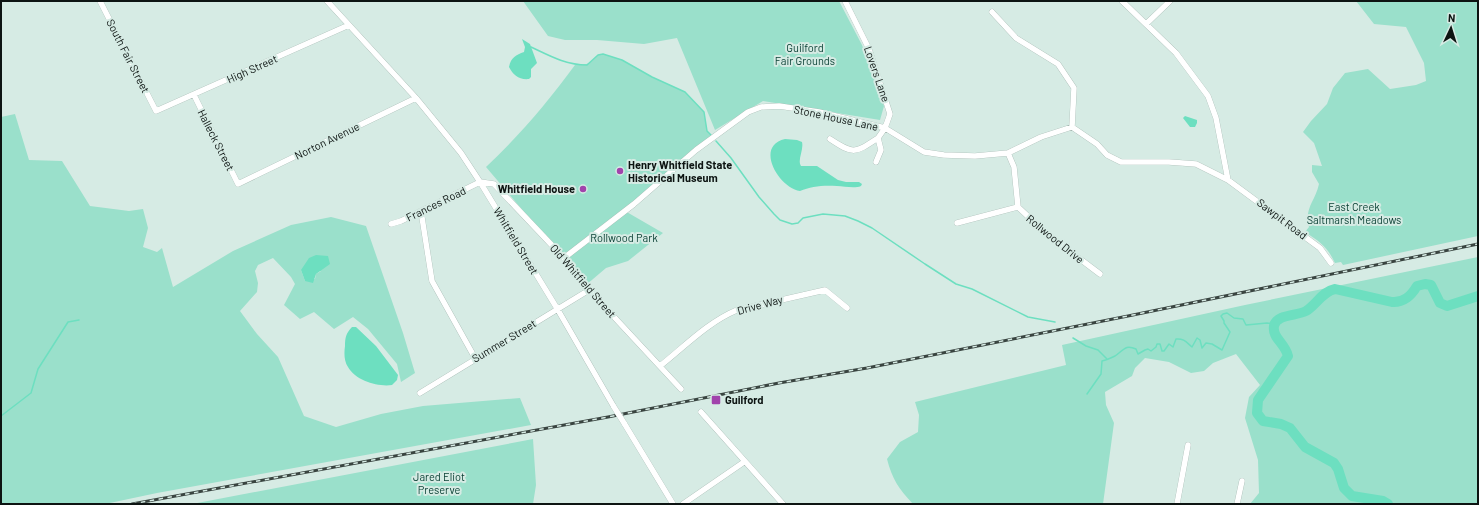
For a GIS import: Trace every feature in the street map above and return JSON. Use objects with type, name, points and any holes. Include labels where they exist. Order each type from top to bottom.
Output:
[{"type":"street","name":"South Fair Street","points":[[100,1],[156,111]]},
{"type":"street","name":"Whitfield Street","points":[[327,1],[416,98],[461,153],[558,310],[614,407],[673,504]]},
{"type":"street","name":"Lovers Lane","points":[[845,1],[869,49],[890,114],[885,128]]},
{"type":"street","points":[[1122,1],[1176,53],[1208,96],[1216,118],[1228,180]]},
{"type":"street","points":[[1146,24],[1170,1]]},
{"type":"street","points":[[992,12],[1016,38],[1058,64],[1074,88],[1072,127],[1097,144],[1106,155],[1122,162],[1169,162],[1196,164],[1228,180]]},
{"type":"street","name":"High Street","points":[[156,111],[349,25]]},
{"type":"street","name":"Halleck Street","points":[[194,95],[238,184]]},
{"type":"street","name":"Norton Avenue","points":[[238,184],[416,98]]},
{"type":"street","name":"Stone House Lane","points":[[564,258],[634,204],[696,150],[748,112],[761,107],[779,106],[819,112],[885,128],[924,152],[944,155],[975,156],[1008,153],[1041,137],[1072,127]]},
{"type":"street","points":[[830,139],[851,151],[862,148],[878,138],[885,128]]},
{"type":"street","points":[[876,162],[881,150],[878,138]]},
{"type":"street","name":"Rollwood Drive","points":[[1008,153],[1014,167],[1018,207],[1047,234],[1100,274]]},
{"type":"street","name":"Sawpit Road","points":[[1228,180],[1320,248],[1331,263]]},
{"type":"street","name":"Frances Road","points":[[391,224],[401,221],[480,182]]},
{"type":"street","name":"Old Whitfield Street","points":[[480,182],[494,184],[498,188],[564,258],[589,290],[681,389]]},
{"type":"street","points":[[957,222],[1018,207]]},
{"type":"street","points":[[421,211],[432,281],[475,358]]},
{"type":"street","name":"Summer Street","points":[[420,393],[475,358],[558,310],[589,290]]},
{"type":"street","name":"Drive Way","points":[[660,366],[709,326],[737,310],[825,290],[847,308]]},
{"type":"street","points":[[701,412],[783,504]]},
{"type":"street","points":[[1177,504],[1188,445]]},
{"type":"street","points":[[683,504],[744,462]]},
{"type":"street","points":[[1237,504],[1242,481]]},
{"type":"green space","name":"Guilford Fair Grounds","points":[[523,1],[839,1],[862,45],[884,106],[880,120],[763,101],[715,130],[677,38],[644,44],[597,40],[565,40],[548,36]]},
{"type":"green space","name":"East Creek Saltmarsh Meadows","points":[[1356,1],[1478,1],[1478,236],[1343,265],[1341,262],[1335,263],[1323,245],[1305,232],[1309,227],[1309,210],[1319,184],[1312,172],[1312,165],[1322,166],[1314,143],[1303,132],[1327,104],[1333,88],[1345,73],[1368,69],[1390,89],[1416,85],[1426,81],[1424,63],[1406,27],[1374,24]]},
{"type":"green space","name":"Rollwood Park","points":[[603,54],[622,60],[652,77],[685,92],[704,112],[707,131],[713,138],[625,211],[663,233],[628,261],[606,268],[586,285],[486,167],[533,118],[575,65],[583,65],[593,60],[598,55]]},
{"type":"green space","points":[[15,114],[29,160],[62,161],[90,206],[129,211],[143,209],[148,228],[143,247],[157,252],[162,248],[173,287],[233,251],[291,225],[331,217],[366,226],[403,333],[415,373],[401,382],[397,364],[368,329],[353,317],[334,329],[314,312],[300,319],[284,305],[295,284],[291,277],[273,258],[258,265],[255,271],[258,283],[257,292],[240,311],[257,334],[278,357],[304,416],[336,427],[381,414],[423,406],[520,398],[531,425],[157,493],[105,504],[1,504],[1,117]],"holes":[[[301,270],[321,271],[316,274],[315,279],[305,281]]]},
{"type":"green space","points":[[1478,257],[1478,504],[1250,504],[1259,493],[1258,460],[1245,418],[1249,397],[1260,385],[1236,354],[1213,363],[1204,371],[1191,373],[1169,362],[1145,358],[1135,368],[1132,376],[1105,392],[1106,405],[1114,423],[1103,504],[913,504],[900,488],[891,472],[887,459],[900,442],[918,432],[919,415],[915,402],[1066,365],[1062,345],[1245,305]]},
{"type":"green space","name":"Jared Eliot Preserve","points":[[533,439],[536,485],[533,504],[192,504]]},
{"type":"shaded area","points":[[522,39],[530,44],[537,63],[531,69],[531,77],[529,79],[522,79],[517,76],[509,67],[514,57],[524,52],[525,47]]},
{"type":"shaded area","points":[[1185,116],[1197,120],[1195,127],[1190,127],[1183,118]]},
{"type":"shaded area","points":[[785,139],[802,142],[800,161],[801,166],[817,166],[838,180],[846,182],[859,182],[862,184],[861,186],[822,186],[800,191],[792,188],[784,183],[778,175],[771,158],[771,150],[776,143]]},
{"type":"shaded area","points":[[316,255],[328,256],[330,264],[316,274],[313,283],[305,281],[301,270],[309,258]]},
{"type":"shaded area","points":[[352,327],[356,327],[376,346],[398,375],[397,380],[392,385],[380,385],[368,382],[356,376],[348,367],[344,351],[345,340]]},
{"type":"waterway","points":[[531,47],[558,59],[579,65],[587,65],[598,55],[603,54],[622,60],[652,77],[685,92],[704,112],[707,131],[711,135]]},
{"type":"waterway","points":[[716,141],[731,158],[759,197],[780,220],[792,224],[798,223],[803,218],[823,214],[845,216],[872,228],[956,284],[972,289],[1028,317],[1055,322]]},
{"type":"waterway","points":[[1388,504],[1383,501],[1352,496],[1344,488],[1338,469],[1334,463],[1305,447],[1290,428],[1281,424],[1263,421],[1257,413],[1258,400],[1288,356],[1275,334],[1274,326],[1276,322],[1283,317],[1306,311],[1323,295],[1335,289],[1396,302],[1404,300],[1417,286],[1425,284],[1431,285],[1440,303],[1447,306],[1478,296]]},
{"type":"waterway","points":[[1087,394],[1101,374],[1102,361],[1115,356],[1127,347],[1136,349],[1138,354],[1148,349],[1151,351],[1157,344],[1160,344],[1162,351],[1164,351],[1169,344],[1173,347],[1176,339],[1183,340],[1192,347],[1197,338],[1200,340],[1202,348],[1206,343],[1212,344],[1222,350],[1230,332],[1221,316],[1227,313],[1234,318],[1243,319],[1246,325],[1267,323],[1274,324]]},
{"type":"waterway","points":[[1,416],[31,393],[38,369],[68,322],[79,320]]},
{"type":"waterway","points":[[1073,338],[1086,346],[1098,350],[1107,359]]},
{"type":"railway","points":[[132,504],[608,417],[779,383],[867,368],[1478,244]]},
{"type":"place","name":"Henry Whitfield State Historical Museum","points":[[620,171]]},
{"type":"place","name":"Whitfield House","points":[[583,189]]},
{"type":"place","name":"Guilford","points":[[716,400]]}]
